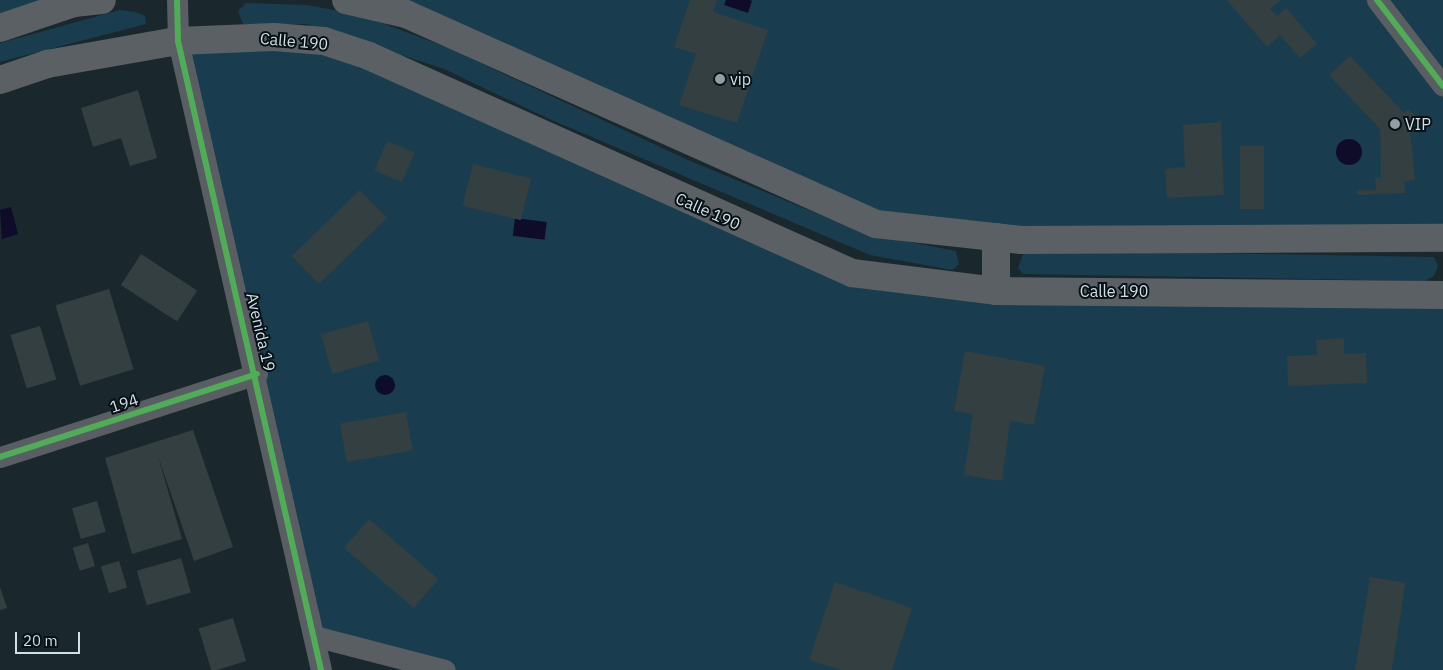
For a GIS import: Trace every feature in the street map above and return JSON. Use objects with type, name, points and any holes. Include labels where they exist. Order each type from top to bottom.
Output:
[{"type":"main road","points":[[0,28],[74,4],[102,0]]},
{"type":"main road","points":[[346,0],[406,14],[876,224],[996,237],[1443,238]]},
{"type":"main road","name":"Calle 190","points":[[0,80],[47,64],[178,41],[274,37],[324,41],[369,56],[852,274],[996,291],[1443,295]]},
{"type":"main road","points":[[996,237],[996,291]]},
{"type":"street","name":"Avenida 19","points":[[177,0],[178,41],[256,374],[321,670]]},
{"type":"street","points":[[1377,0],[1443,86]]},
{"type":"street","name":"194","points":[[0,457],[256,374]]},
{"type":"street","points":[[314,636],[445,670]]},
{"type":"shaded area","points":[[0,0],[102,0],[0,28]]},
{"type":"shaded area","points":[[346,0],[1443,0],[1443,238],[876,224]]},
{"type":"shaded area","points":[[726,0],[752,1],[748,13],[724,5]]},
{"type":"shaded area","points":[[246,3],[307,5],[361,15],[451,49],[688,160],[864,233],[956,251],[959,264],[952,270],[870,255],[547,118],[444,69],[306,24],[243,24],[238,11]]},
{"type":"shaded area","points":[[120,10],[136,12],[145,16],[146,24],[0,62],[0,43]]},
{"type":"shaded area","points":[[178,41],[324,41],[852,273],[1443,295],[1443,670],[445,670],[314,636]]},
{"type":"shaded area","points":[[1349,139],[1358,143],[1362,152],[1358,161],[1349,165],[1340,161],[1336,152],[1340,143]]},
{"type":"shaded area","points":[[11,207],[18,234],[2,239],[0,210]]},
{"type":"shaded area","points":[[515,218],[547,222],[545,240],[513,236]]},
{"type":"shaded area","points":[[1037,250],[1434,257],[1438,266],[1434,276],[1425,281],[1023,274],[1018,268],[1024,252]]},
{"type":"shaded area","points":[[381,375],[389,375],[395,381],[395,389],[389,395],[381,395],[375,389],[375,381]]},
{"type":"building","name":"vip","points":[[690,0],[717,0],[713,12],[768,30],[737,123],[679,105],[696,54],[674,47]]},
{"type":"building","points":[[1227,0],[1281,0],[1270,9],[1277,16],[1286,8],[1317,44],[1300,58],[1280,35],[1267,47]]},
{"type":"building","name":"VIP","points":[[1350,56],[1404,113],[1409,109],[1419,120],[1410,129],[1415,180],[1404,181],[1405,193],[1357,195],[1357,190],[1376,190],[1375,178],[1381,178],[1380,129],[1329,75]]},
{"type":"building","points":[[138,90],[157,158],[130,166],[121,138],[93,147],[81,108]]},
{"type":"building","points":[[1221,122],[1224,195],[1167,198],[1165,169],[1185,167],[1183,125]]},
{"type":"building","points":[[387,141],[415,153],[402,182],[374,170]]},
{"type":"building","points":[[1240,146],[1264,146],[1264,209],[1240,209]]},
{"type":"building","points":[[473,164],[531,179],[521,220],[463,206]]},
{"type":"building","points":[[360,190],[387,218],[319,284],[292,256]]},
{"type":"building","points":[[141,254],[197,290],[177,322],[121,285]]},
{"type":"building","points":[[109,289],[134,369],[80,386],[55,305]]},
{"type":"building","points":[[368,321],[379,360],[332,374],[321,335]]},
{"type":"building","points":[[40,326],[56,380],[27,389],[10,335]]},
{"type":"building","points":[[1344,338],[1344,354],[1366,353],[1367,383],[1288,386],[1287,356],[1317,355],[1316,340]]},
{"type":"building","points":[[965,351],[1045,366],[1034,425],[1010,421],[1002,481],[964,475],[973,414],[954,411]]},
{"type":"building","points":[[406,412],[413,450],[347,462],[340,424]]},
{"type":"building","points":[[193,430],[233,547],[194,561],[158,456],[182,539],[132,554],[105,458]]},
{"type":"building","points":[[97,501],[106,532],[81,539],[72,508]]},
{"type":"building","points":[[369,519],[438,579],[414,608],[344,548]]},
{"type":"building","points":[[88,543],[95,566],[80,571],[73,548]]},
{"type":"building","points":[[181,558],[191,593],[147,605],[137,571]]},
{"type":"building","points":[[119,561],[127,588],[109,593],[101,567]]},
{"type":"building","points":[[1370,577],[1406,583],[1392,670],[1355,670]]},
{"type":"building","points":[[835,582],[912,608],[892,670],[841,670],[809,660]]},
{"type":"building","points":[[0,587],[7,608],[0,610]]},
{"type":"building","points":[[233,618],[246,661],[211,670],[199,629]]},
{"type":"cycle path","points":[[177,0],[178,41],[321,670]]},
{"type":"cycle path","points":[[1377,0],[1443,86]]},
{"type":"cycle path","points":[[0,457],[257,374]]},
{"type":"place","name":"vip","points":[[720,79]]},
{"type":"place","name":"VIP","points":[[1395,124]]}]
